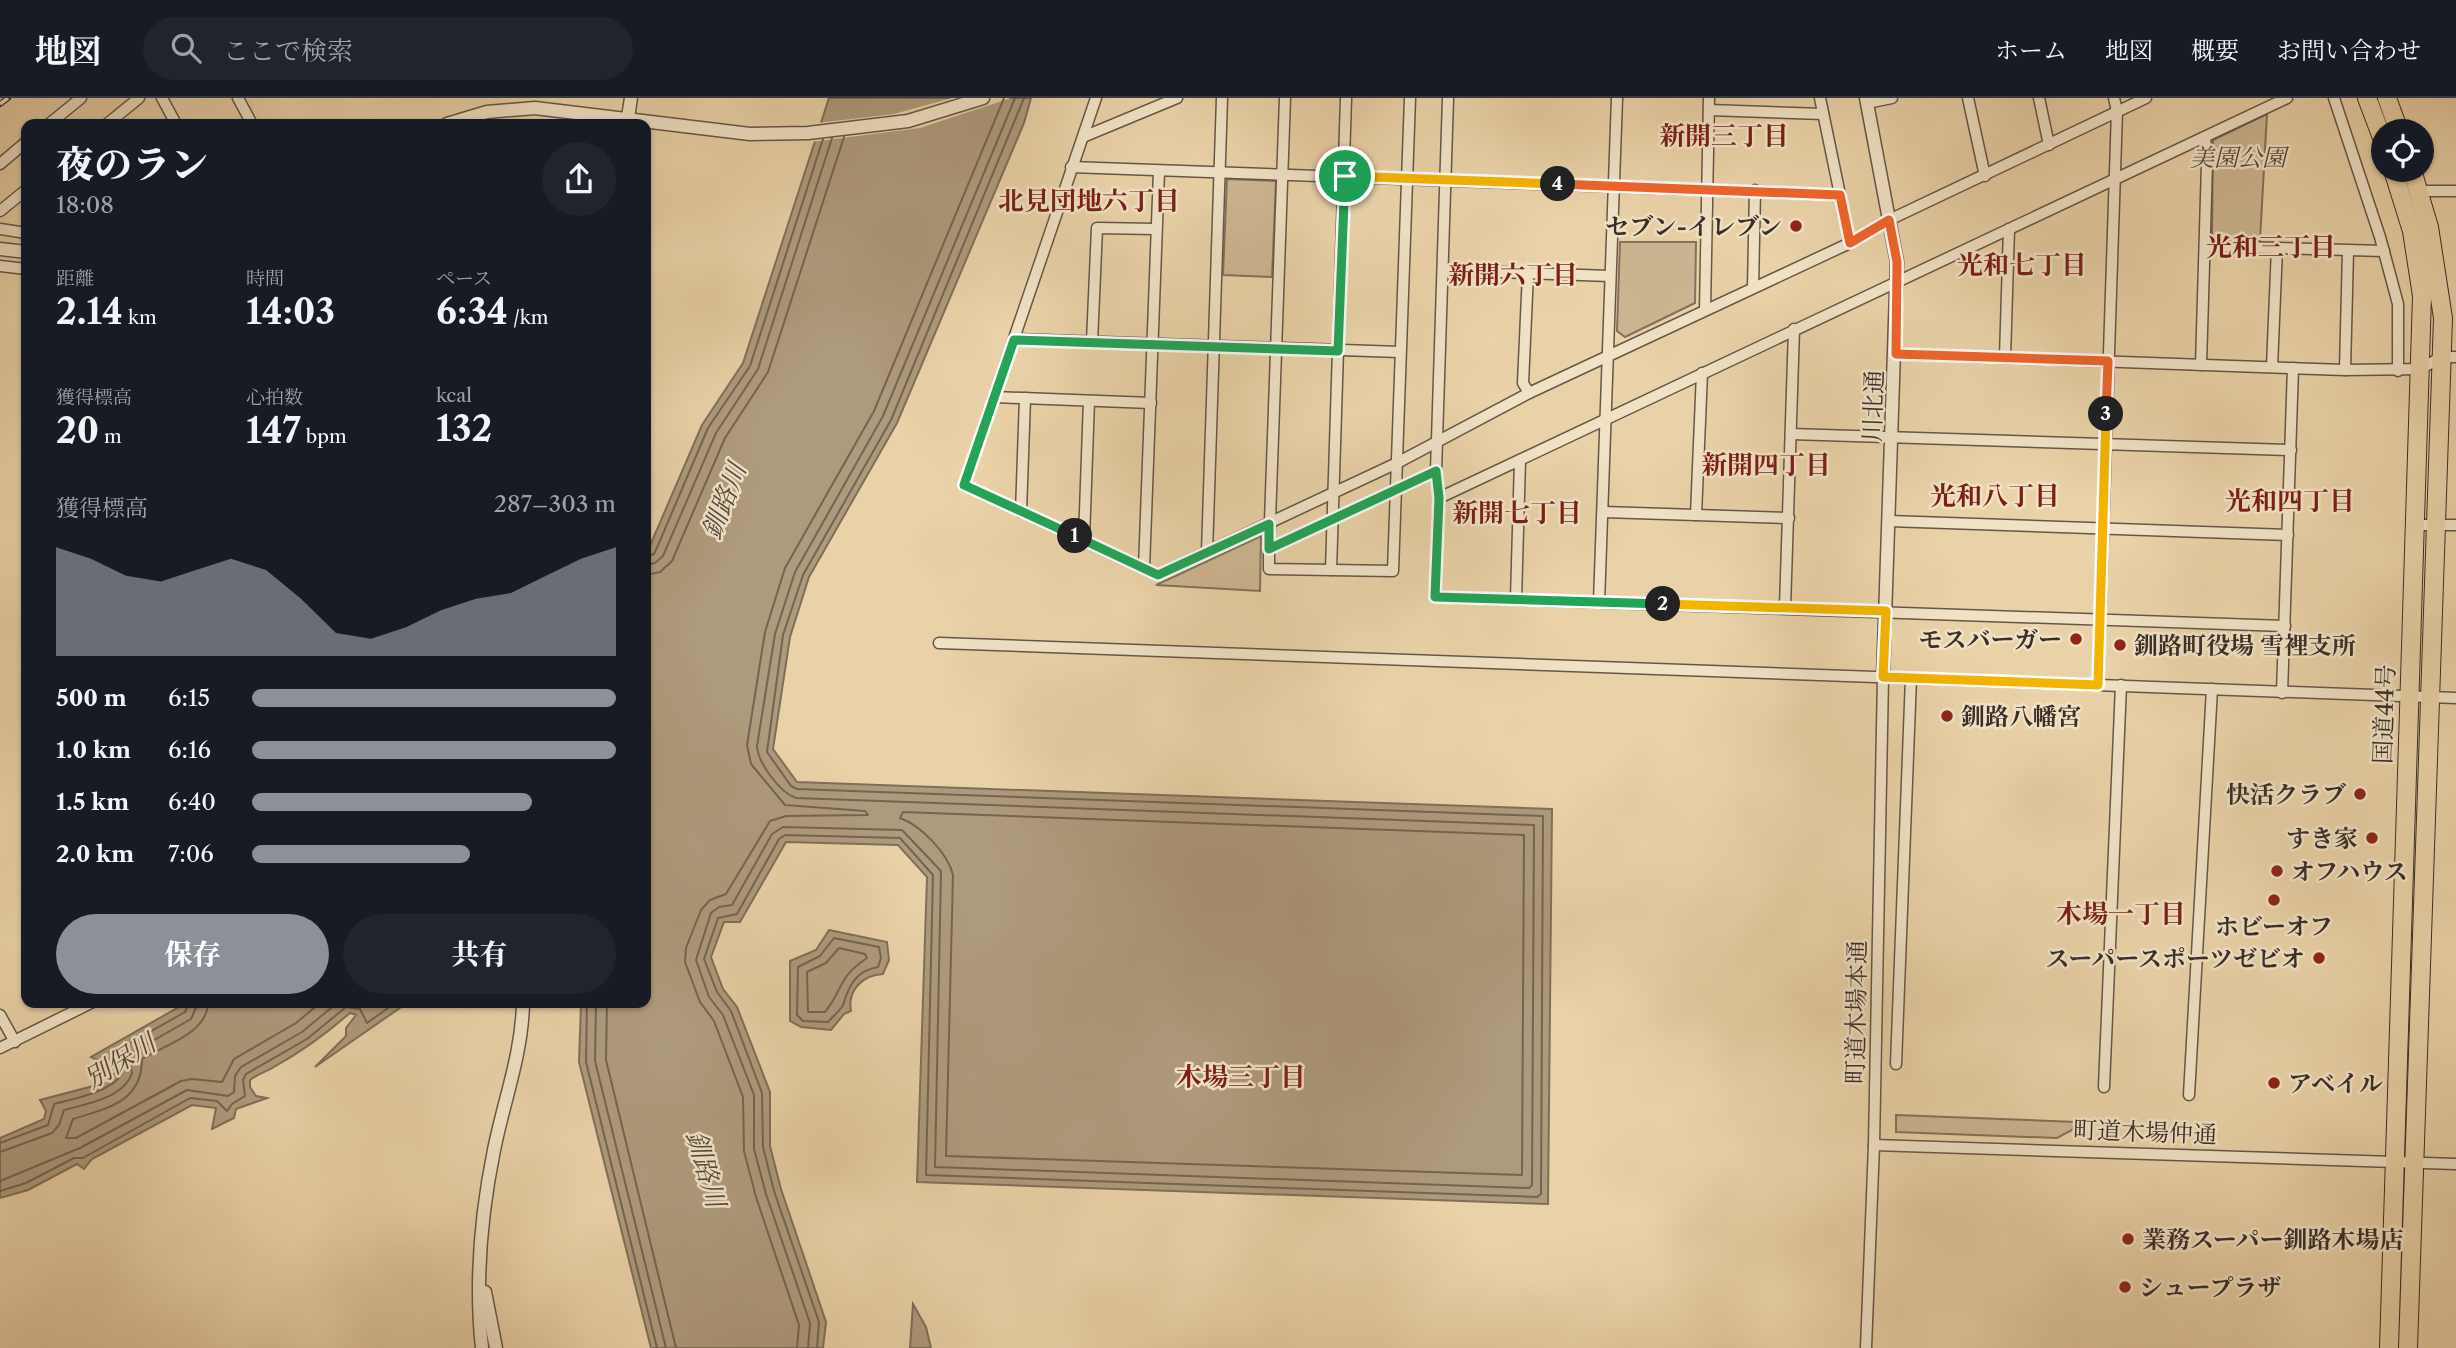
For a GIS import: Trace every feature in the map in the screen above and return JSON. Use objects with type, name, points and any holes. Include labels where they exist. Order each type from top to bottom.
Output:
[{"type":"highway","points":[[2367,98],[2375,119]]},
{"type":"highway","points":[[2387,98],[2395,119]]},
{"type":"highway","name":"国道44号","points":[[2403,182],[2411,192],[2441,294],[2449,357],[2447,525],[2431,698],[2408,1348]]},
{"type":"highway","name":"国道44号","points":[[2389,1348],[2393,1160],[2421,369],[2422,296],[2411,182]]},
{"type":"highway","points":[[2390,1277],[2410,1277]]},
{"type":"street","points":[[55,119],[81,98]]},
{"type":"street","points":[[113,119],[139,98]]},
{"type":"street","points":[[162,98],[173,119]]},
{"type":"street","points":[[238,98],[249,119]]},
{"type":"street","points":[[628,119],[631,98]]},
{"type":"street","points":[[651,124],[750,134],[808,133],[908,121],[983,98]]},
{"type":"street","points":[[1096,98],[964,485],[1158,575],[1333,494],[1529,393],[1850,243],[1889,220],[2146,98]]},
{"type":"street","points":[[1083,137],[1177,98]]},
{"type":"street","points":[[1208,552],[1222,98]]},
{"type":"street","points":[[1285,98],[1269,569],[1393,571],[1410,98]]},
{"type":"street","points":[[1331,570],[1346,98]]},
{"type":"street","points":[[1448,98],[1436,471],[1439,498],[1435,597],[2285,626]]},
{"type":"street","points":[[1599,602],[1617,98]]},
{"type":"street","points":[[1820,98],[1850,243]]},
{"type":"street","points":[[1867,100],[1892,98]]},
{"type":"street","points":[[1968,98],[1985,176]]},
{"type":"street","points":[[2039,98],[2049,145]]},
{"type":"street","points":[[2098,685],[2117,111],[2114,98]]},
{"type":"street","points":[[1439,498],[2287,98]]},
{"type":"street","points":[[2334,98],[2384,251],[2398,304],[2398,370]]},
{"type":"street","name":"川北通","points":[[1867,100],[1897,281],[1883,677]]},
{"type":"street","points":[[1705,310],[1709,104],[1824,114]]},
{"type":"street","points":[[467,119],[508,109],[535,108],[607,119]]},
{"type":"street","points":[[2201,365],[2205,137]]},
{"type":"street","points":[[0,164],[21,146]]},
{"type":"street","points":[[1071,167],[1707,188],[1840,195]]},
{"type":"street","points":[[1144,568],[1159,171]]},
{"type":"street","points":[[1753,288],[1755,190]]},
{"type":"street","points":[[2411,192],[2456,191]]},
{"type":"street","points":[[0,211],[21,194]]},
{"type":"street","points":[[1092,342],[1097,228],[1156,229]]},
{"type":"street","points":[[0,229],[21,232]]},
{"type":"street","points":[[2006,357],[2009,229]]},
{"type":"street","points":[[2205,246],[2384,251]]},
{"type":"street","points":[[2273,367],[2277,248]]},
{"type":"street","points":[[0,249],[21,251]]},
{"type":"street","points":[[2345,370],[2348,251]]},
{"type":"street","points":[[0,266],[21,268]]},
{"type":"street","points":[[1443,270],[1610,275]]},
{"type":"street","points":[[1528,272],[1524,383],[1529,393]]},
{"type":"street","points":[[1786,608],[1794,329]]},
{"type":"street","points":[[1014,340],[1401,352]]},
{"type":"street","points":[[1896,354],[2345,370],[2421,369],[2449,357]]},
{"type":"street","points":[[2282,693],[2293,368]]},
{"type":"street","points":[[1696,515],[1702,373]]},
{"type":"street","points":[[995,397],[1151,403]]},
{"type":"street","points":[[1021,512],[1025,398]]},
{"type":"street","points":[[1084,539],[1089,401]]},
{"type":"street","points":[[1791,434],[2291,450]]},
{"type":"street","points":[[1516,599],[1520,460]]},
{"type":"street","points":[[1269,549],[1436,471]]},
{"type":"street","points":[[1604,512],[1789,518]]},
{"type":"street","points":[[1889,521],[2288,535]]},
{"type":"street","points":[[2416,525],[2447,525]]},
{"type":"street","points":[[939,643],[2456,698]]},
{"type":"street","name":"町道木場本通","points":[[1867,1348],[1874,1145],[1883,677]]},
{"type":"street","points":[[1896,1064],[1911,678]]},
{"type":"street","points":[[2104,1087],[2121,685]]},
{"type":"street","points":[[2189,1095],[2213,689]]},
{"type":"street","points":[[0,1048],[81,1008]]},
{"type":"street","points":[[482,1348],[480,1267],[494,1150],[514,1074],[522,1008]]},
{"type":"street","points":[[0,1015],[15,1042]]},
{"type":"street","name":"町道木場仲通","points":[[1874,1145],[2456,1164]]},
{"type":"street","points":[[480,1267],[496,1348]]},
{"type":"green space","name":"美園公園","points":[[2267,114],[2260,240],[2217,239],[2212,236],[2213,140]]},
{"type":"green space","points":[[1227,179],[1276,181],[1272,277],[1223,275]]},
{"type":"green space","points":[[1620,242],[1696,242],[1695,303],[1625,337],[1617,331]]},
{"type":"green space","points":[[1261,536],[1260,591],[1156,585]]},
{"type":"green space","points":[[1896,1115],[2076,1122],[2072,1130],[2057,1138],[1896,1132]]},
{"type":"water","name":"釧路川","points":[[829,98],[1031,98],[1024,123],[897,423],[809,577],[790,637],[773,749],[797,782],[1552,809],[1548,1204],[917,1182],[927,877],[898,845],[786,842],[740,922],[724,922],[711,957],[723,989],[737,1007],[770,1092],[770,1146],[781,1189],[826,1322],[823,1348],[651,1348],[579,1062],[581,1008],[651,1008],[651,543],[702,425],[743,363]]},
{"type":"water","points":[[829,930],[887,942],[889,960],[883,974],[869,977],[858,985],[850,1003],[851,1011],[844,1014],[831,1030],[801,1027],[790,1021],[790,961],[816,950]]},
{"type":"water","name":"別保川","points":[[177,1008],[400,1008],[315,1067],[346,1036],[346,1028],[356,1015],[350,1013],[304,1049],[250,1080],[250,1087],[256,1096],[267,1098],[236,1109],[234,1118],[212,1129],[216,1108],[192,1105],[92,1159],[84,1169],[77,1164],[28,1190],[0,1198],[0,1138],[44,1119],[46,1111],[40,1100],[97,1085],[118,1071],[91,1057]]},
{"type":"water","points":[[913,1304],[926,1327],[931,1348],[910,1348]]},
{"type":"pier","points":[[952,98],[1011,98],[920,128],[811,142],[817,123],[894,114]]},
{"type":"railway","points":[[0,104],[8,98]]},
{"type":"place","name":"セブン-イレブン","points":[[1796,226]]},
{"type":"place","name":"モスバーガー","points":[[2076,639]]},
{"type":"place","name":"釧路町役場 雪裡支所","points":[[2120,645]]},
{"type":"place","name":"釧路八幡宮","points":[[1947,716]]},
{"type":"place","name":"快活クラブ","points":[[2360,794]]},
{"type":"place","name":"すき家","points":[[2372,838]]},
{"type":"place","name":"オフハウス","points":[[2277,871]]},
{"type":"place","name":"ホビーオフ","points":[[2274,900]]},
{"type":"place","name":"スーパースポーツゼビオ","points":[[2319,958]]},
{"type":"place","name":"アベイル","points":[[2274,1083]]},
{"type":"place","name":"業務スーパー釧路木場店","points":[[2128,1239]]},
{"type":"place","name":"シュープラザ","points":[[2125,1287]]},
{"type":"district","name":"新開三丁目","points":[[1724,136]]},
{"type":"district","name":"北見団地六丁目","points":[[1089,201]]},
{"type":"district","name":"光和三丁目","points":[[2271,247]]},
{"type":"district","name":"光和七丁目","points":[[2022,265]]},
{"type":"district","name":"新開六丁目","points":[[1513,275]]},
{"type":"district","name":"新開四丁目","points":[[1766,465]]},
{"type":"district","name":"光和八丁目","points":[[1995,496]]},
{"type":"district","name":"光和四丁目","points":[[2290,501]]},
{"type":"district","name":"新開七丁目","points":[[1517,513]]},
{"type":"district","name":"木場一丁目","points":[[2121,914]]},
{"type":"district","name":"木場三丁目","points":[[1241,1077]]},
{"type":"route","points":[[1345,176],[1840,195],[1850,243],[1878,229],[1889,220],[1897,262],[1896,354],[2108,361],[2098,685],[1883,677],[1886,611],[1435,597],[1439,498],[1436,471],[1269,549],[1269,524],[1158,575],[964,485],[1014,340],[1338,351],[1345,176]]}]
